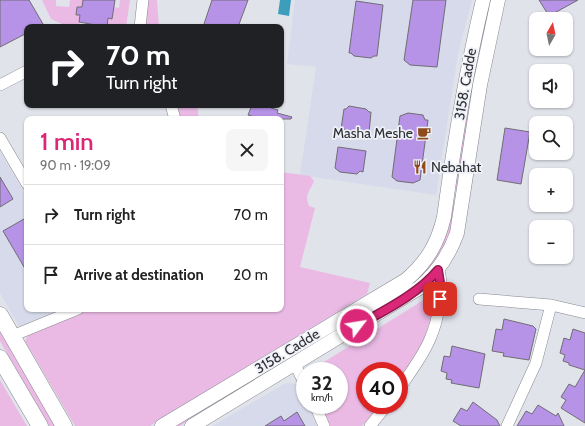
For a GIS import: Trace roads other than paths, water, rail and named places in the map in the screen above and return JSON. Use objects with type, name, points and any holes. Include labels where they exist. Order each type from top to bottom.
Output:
[{"type":"main road","points":[[0,315],[64,426]]},
{"type":"main road","points":[[0,358],[40,426]]},
{"type":"street","points":[[140,24],[143,0]]},
{"type":"street","name":"3158. Cadde","points":[[162,426],[406,280],[427,259],[440,234],[471,51],[483,0]]},
{"type":"street","name":"3158. Cadde","points":[[192,426],[419,288],[438,270],[453,244],[457,233],[480,85],[498,0]]},
{"type":"street","points":[[0,85],[24,73]]},
{"type":"street","points":[[0,138],[24,179]]},
{"type":"street","points":[[447,194],[463,197]]},
{"type":"street","points":[[408,374],[430,339],[438,310],[441,289],[438,270]]},
{"type":"street","points":[[479,299],[551,304],[585,313]]},
{"type":"street","points":[[507,426],[536,363],[551,304]]},
{"type":"street","points":[[12,336],[71,312]]},
{"type":"street","points":[[318,414],[324,426]]},
{"type":"street","points":[[370,426],[380,414]]},
{"type":"water","points":[[280,0],[291,0],[289,16],[278,14]]},
{"type":"place","name":"Masha Meshe","points":[[424,133]]},
{"type":"place","name":"Nebahat","points":[[420,167]]}]
